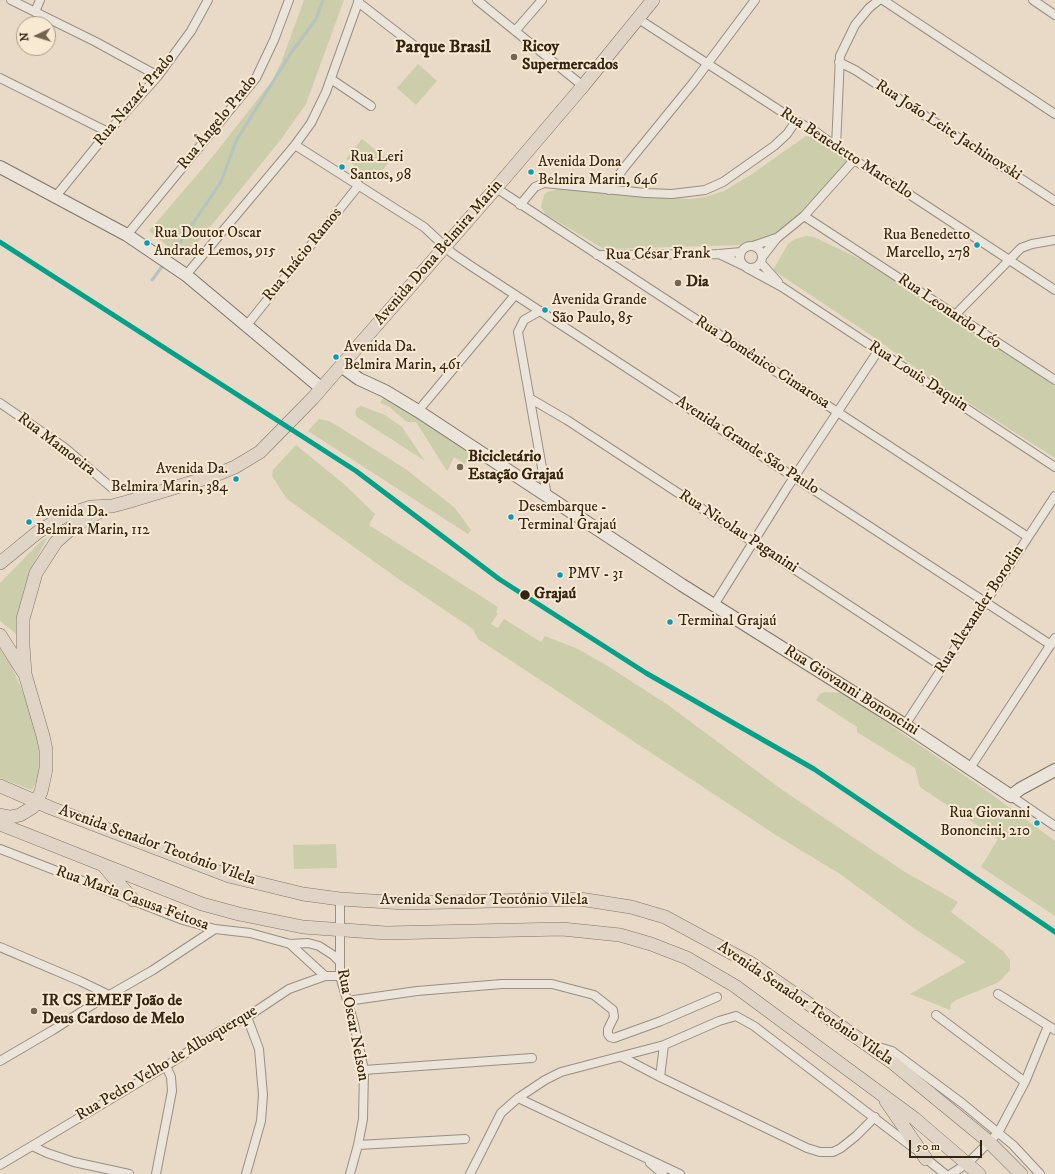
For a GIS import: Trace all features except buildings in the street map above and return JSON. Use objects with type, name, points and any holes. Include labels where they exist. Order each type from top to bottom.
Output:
[{"type":"main road","name":"Avenida Dona Belmira Marin","points":[[36,802],[46,769],[46,750],[25,674],[23,618],[29,594],[41,562],[56,542],[74,526],[112,506],[213,476],[252,458],[269,444],[341,366],[496,188],[583,86],[653,0]]},
{"type":"main road","name":"Avenida Dona Belmira Marin","points":[[0,564],[19,547],[55,520],[91,507],[112,506]]},
{"type":"main road","points":[[0,635],[25,674]]},
{"type":"main road","name":"Avenida Senador Teotônio Vilela","points":[[0,786],[36,802],[229,876],[303,894],[340,899],[405,903],[580,899],[601,901],[644,910],[675,922],[747,961],[867,1045],[993,1137],[1021,1174]]},
{"type":"main road","points":[[0,815],[10,817],[20,815],[29,810],[36,802]]},
{"type":"main road","name":"Avenida Senador Teotônio Vilela","points":[[0,824],[185,898],[238,914],[303,927],[341,931],[435,933],[562,929],[620,935],[687,958],[735,986],[881,1093],[968,1163],[979,1174]]},
{"type":"main road","points":[[103,865],[133,900]]},
{"type":"main road","points":[[881,1093],[926,1159]]},
{"type":"street","points":[[12,0],[158,76]]},
{"type":"street","points":[[35,12],[40,0]]},
{"type":"street","name":"Rua Nazaré Prado","points":[[56,196],[108,132],[158,76],[191,31],[208,0]]},
{"type":"street","name":"Rua Ângelo Prado","points":[[127,235],[256,78],[274,40],[289,0]]},
{"type":"street","points":[[477,0],[583,86]]},
{"type":"street","points":[[515,31],[542,0]]},
{"type":"street","points":[[610,190],[623,169],[755,0]]},
{"type":"street","points":[[836,147],[839,62],[843,46],[852,30],[869,8],[879,0]]},
{"type":"street","points":[[883,0],[1055,114]]},
{"type":"street","points":[[1033,0],[1055,15]]},
{"type":"street","points":[[186,275],[295,146],[319,109],[359,1],[416,47]]},
{"type":"street","name":"Rua Benedetto Marcello","points":[[637,18],[796,122],[816,132],[854,160],[895,185],[1055,290]]},
{"type":"street","name":"Rua João Leite Jachinovski","points":[[839,62],[855,70],[1055,201]]},
{"type":"street","points":[[0,78],[108,132]]},
{"type":"street","points":[[331,79],[371,106]]},
{"type":"street","points":[[520,205],[535,187],[542,183],[567,184],[610,190],[672,194],[705,190],[723,182],[757,159],[787,134],[796,122]]},
{"type":"street","name":"Avenida Grande São Paulo","points":[[295,146],[424,227],[452,253],[515,295],[985,602],[1053,642]]},
{"type":"street","points":[[777,238],[746,247],[742,252],[740,259],[746,267],[757,267],[777,238],[804,216],[854,160]]},
{"type":"street","points":[[0,167],[127,235],[186,275],[321,388]]},
{"type":"street","name":"Rua Inácio Ramos","points":[[247,325],[358,186]]},
{"type":"street","name":"Rua Domênico Cimarosa","points":[[496,188],[597,256],[1028,537]]},
{"type":"street","name":"Rua Leonardo Léo","points":[[804,216],[1055,380]]},
{"type":"street","points":[[955,315],[1016,252],[1026,245],[1055,240]]},
{"type":"street","points":[[753,246],[760,249],[762,259]]},
{"type":"street","name":"Rua César Frank","points":[[597,256],[719,254],[742,252]]},
{"type":"street","name":"Rua César Frank","points":[[719,254],[746,267]]},
{"type":"street","name":"Rua Louis Daquin","points":[[762,259],[782,287]]},
{"type":"street","name":"Rua Louis Daquin","points":[[746,267],[782,287],[1055,466]]},
{"type":"street","points":[[418,411],[515,295]]},
{"type":"street","points":[[540,311],[524,320],[518,332],[547,496]]},
{"type":"street","points":[[714,605],[794,477],[878,351]]},
{"type":"street","name":"Rua Giovanni Bononcini","points":[[341,366],[359,379],[385,391],[418,411],[714,605],[905,725],[1055,826]]},
{"type":"street","name":"Rua Nicolau Paganini","points":[[531,399],[567,420],[943,667]]},
{"type":"street","name":"Rua Mamoeira","points":[[0,403],[64,447],[112,488]]},
{"type":"street","name":"Rua Alexander Borodin","points":[[905,725],[1055,496]]},
{"type":"street","points":[[970,768],[1053,642]]},
{"type":"street","points":[[1011,796],[1020,789],[1055,770]]},
{"type":"street","name":"Rua Maria Casusa Feitosa","points":[[0,849],[183,920],[215,929],[250,933],[290,944],[308,943],[318,946],[333,955],[339,961]]},
{"type":"street","name":"Rua Oscar Nelson","points":[[340,899],[340,976],[364,1070],[364,1104],[358,1145],[350,1174]]},
{"type":"street","points":[[0,1061],[153,970],[215,929]]},
{"type":"street","name":"Rua Maria Casusa Feitosa","points":[[290,944],[325,976]]},
{"type":"street","points":[[0,947],[109,995]]},
{"type":"street","name":"Rua Pedro Velho de Albuquerque","points":[[0,1165],[166,1066],[220,1031],[248,1017],[289,989],[325,976],[340,976]]},
{"type":"street","points":[[347,1001],[417,991],[502,984],[552,984],[594,995],[613,1010],[614,1017],[608,1029],[608,1034],[610,1037],[614,1038],[661,1021],[717,997]]},
{"type":"street","points":[[951,1174],[968,1163],[993,1137],[1025,1082],[1051,1028],[998,994]]},
{"type":"street","points":[[936,1015],[1025,1082]]},
{"type":"street","points":[[470,1174],[501,1113],[518,1098],[546,1080],[562,1072],[664,1045],[727,1018],[736,1016],[744,1019],[875,1117],[945,1174]]},
{"type":"street","points":[[246,1174],[261,1121],[263,1095],[259,1049],[248,1017]]},
{"type":"street","points":[[660,1077],[664,1045]]},
{"type":"street","points":[[622,1057],[660,1077],[820,1152],[833,1152],[841,1148],[856,1136],[875,1117]]},
{"type":"street","points":[[364,1070],[532,1058]]},
{"type":"street","points":[[156,1174],[172,1091],[171,1076],[166,1066]]},
{"type":"street","points":[[518,1098],[680,1174]]},
{"type":"street","name":"Avenida Senador Teotônio Vilela","points":[[993,1137],[1013,1146],[1040,1174]]},
{"type":"street","points":[[358,1145],[465,1139]]},
{"type":"street","points":[[32,1146],[47,1153],[74,1162],[129,1174]]},
{"type":"street","points":[[642,1156],[663,1174]]},
{"type":"green space","points":[[304,0],[344,0],[306,104],[282,138],[186,257],[183,258],[149,231],[214,155],[272,81],[281,63]]},
{"type":"green space","points":[[418,64],[437,81],[416,105],[397,88]]},
{"type":"green space","points":[[806,136],[817,138],[843,155],[847,162],[799,217],[775,234],[756,242],[741,245],[604,249],[545,214],[541,207],[544,195],[547,192],[559,189],[690,199],[705,197],[724,191],[752,174]]},
{"type":"green space","points":[[362,139],[390,161],[374,181],[346,159]]},
{"type":"green space","points":[[807,236],[814,237],[862,260],[1055,386],[1055,458],[928,377],[875,338],[773,270],[788,244],[795,239]]},
{"type":"green space","points":[[383,398],[405,409],[471,453],[465,464],[454,457],[447,471],[416,422],[407,422],[388,406],[380,403]]},
{"type":"green space","points":[[361,406],[385,415],[402,427],[425,461],[357,417],[355,412],[357,408]]},
{"type":"green space","points":[[319,419],[329,421],[407,470],[455,508],[471,530],[468,534],[308,431]]},
{"type":"green space","points":[[296,445],[344,484],[375,514],[369,525],[498,607],[496,612],[498,613],[491,624],[498,628],[504,619],[541,642],[545,636],[578,649],[606,665],[668,705],[781,789],[905,872],[958,902],[951,912],[1003,951],[1010,960],[1010,970],[999,982],[956,1000],[951,1004],[950,1010],[910,994],[966,962],[915,929],[840,874],[779,837],[478,639],[473,629],[400,580],[287,499],[272,476],[273,470]]},
{"type":"green space","points":[[47,538],[29,573],[16,634],[0,621],[0,583],[42,540]]},
{"type":"green space","points":[[0,639],[33,716],[40,742],[41,772],[32,790],[0,778]]},
{"type":"green space","points":[[825,692],[843,693],[987,791],[1055,841],[1055,916],[981,867],[998,839],[920,787],[915,768],[857,732],[857,727],[816,700],[820,694]]},
{"type":"green space","points":[[336,844],[337,868],[294,869],[293,845]]},
{"type":"waterway","points":[[168,260],[221,182],[236,141],[291,53],[316,19],[323,0]]},
{"type":"waterway","points":[[152,280],[164,264]]},
{"type":"transit line","points":[[0,242],[356,471],[499,579],[646,673],[814,769],[1055,932]]},
{"type":"place","name":"Ricoy Supermercados","points":[[514,57]]},
{"type":"place","name":"Rua Leri Santos, 98","points":[[342,167]]},
{"type":"place","name":"Avenida Dona Belmira Marin, 646","points":[[531,172]]},
{"type":"place","name":"Rua Doutor Oscar Andrade Lemos, 915","points":[[147,243]]},
{"type":"place","name":"Rua Benedetto Marcello, 278","points":[[977,245]]},
{"type":"place","name":"Dia","points":[[678,283]]},
{"type":"place","name":"Avenida Grande São Paulo, 85","points":[[545,310]]},
{"type":"place","name":"Avenida Da. Belmira Marin, 461","points":[[336,357]]},
{"type":"place","name":"Bicicletário Estação Grajaú","points":[[460,467]]},
{"type":"place","name":"Avenida Da. Belmira Marin, 384","points":[[236,479]]},
{"type":"place","name":"Desembarque - Terminal Grajaú","points":[[511,517]]},
{"type":"place","name":"Avenida Da. Belmira Marin, 112","points":[[29,522]]},
{"type":"place","name":"PMV - 31","points":[[560,575]]},
{"type":"place","name":"Grajaú","points":[[525,595]]},
{"type":"place","name":"Terminal Grajaú","points":[[670,622]]},
{"type":"place","name":"Rua Giovanni Bononcini, 210","points":[[1037,823]]},
{"type":"place","name":"IR CS EMEF João de Deus Cardoso de Melo","points":[[34,1011]]},
{"type":"district","name":"Parque Brasil","points":[[443,48]]}]
